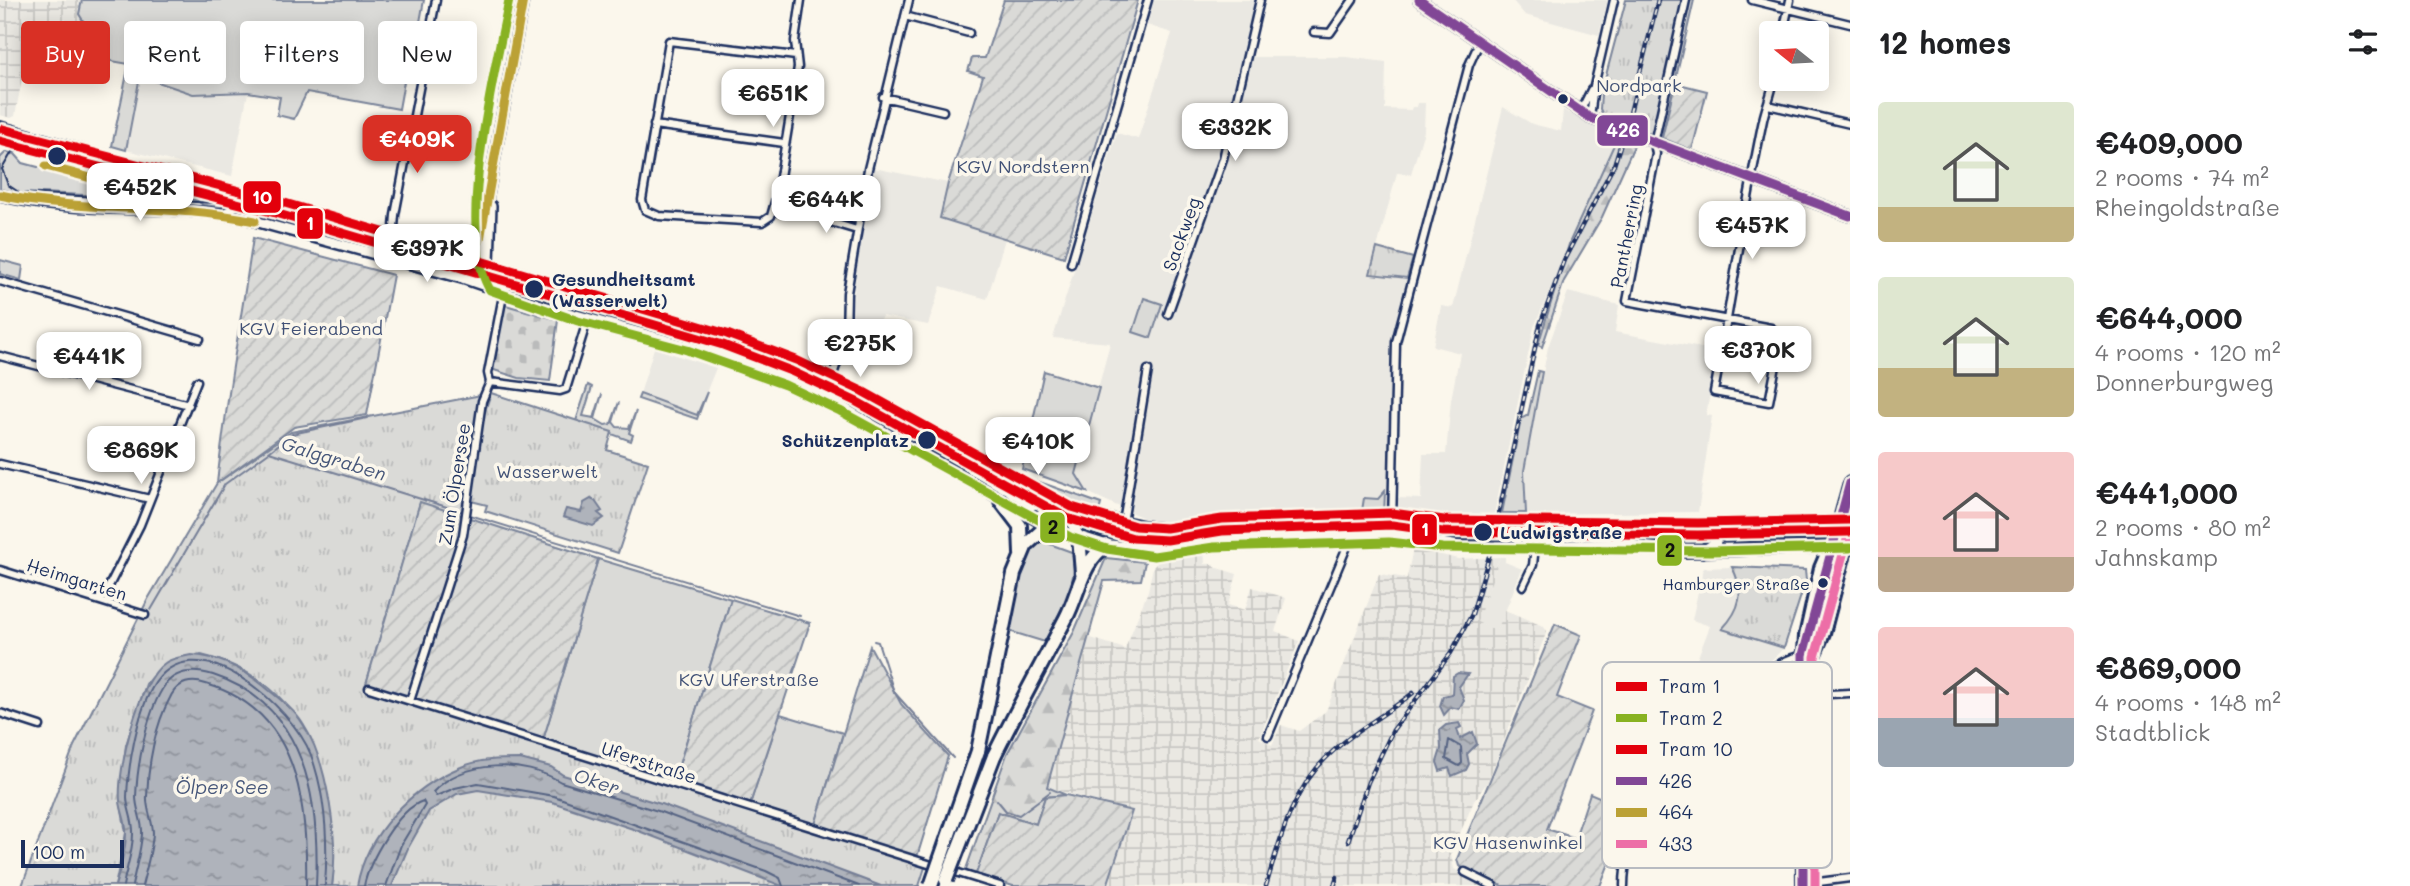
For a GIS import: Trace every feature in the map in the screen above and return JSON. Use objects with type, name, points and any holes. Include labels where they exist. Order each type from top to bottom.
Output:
[{"type":"highway","points":[[1001,501],[1020,526],[1021,555]]},
{"type":"highway","points":[[931,886],[978,751],[1014,574],[1021,555],[1035,534],[1047,526]]},
{"type":"highway","points":[[1079,537],[1082,573]]},
{"type":"highway","points":[[944,886],[994,756],[1071,608],[1082,573],[1097,551],[1107,545]]},
{"type":"main road","points":[[499,291],[481,266],[492,180],[523,0]]},
{"type":"main road","points":[[1419,0],[1590,118],[1850,216]]},
{"type":"main road","points":[[0,127],[715,334],[831,382],[1049,499],[1122,523],[1195,531],[1536,523],[1824,525],[1845,539]]},
{"type":"main road","points":[[0,195],[50,203],[217,212],[462,278],[588,318],[692,346],[789,382],[892,434],[1047,526],[1107,545],[1153,551],[1213,540],[1392,536],[1464,547],[1624,545],[1702,551],[1827,548],[1845,539]]},
{"type":"main road","points":[[481,266],[486,223]]},
{"type":"main road","points":[[462,278],[481,266]]},
{"type":"main road","points":[[1808,662],[1808,655],[1824,634],[1845,539],[1842,512],[1850,483]]},
{"type":"main road","points":[[1030,517],[1047,513],[1049,499]]},
{"type":"main road","points":[[1063,504],[1079,537]]},
{"type":"main road","points":[[1824,525],[1842,512]]},
{"type":"main road","points":[[1047,526],[1071,517],[1094,515]]},
{"type":"main road","points":[[1535,546],[1536,523]]},
{"type":"main road","points":[[1702,551],[1715,544],[1718,526]]},
{"type":"main road","points":[[1808,662],[1810,604],[1827,548]]},
{"type":"street","points":[[393,240],[436,0]]},
{"type":"street","points":[[796,56],[672,40],[668,44],[642,205],[649,212],[668,217],[768,220],[777,195],[798,67],[795,41],[801,0]]},
{"type":"street","points":[[831,382],[846,335],[847,293],[858,220],[883,97],[909,0]]},
{"type":"street","points":[[1070,264],[1148,0]]},
{"type":"street","name":"Sackweg","points":[[1168,314],[1223,159],[1260,0]]},
{"type":"street","points":[[1314,32],[1330,33],[1353,0]]},
{"type":"street","points":[[1590,118],[1594,86],[1614,0]]},
{"type":"street","points":[[1654,143],[1686,0]]},
{"type":"street","points":[[1752,0],[1850,24]]},
{"type":"street","points":[[1786,21],[1790,0]]},
{"type":"street","points":[[905,16],[969,33]]},
{"type":"street","points":[[1392,525],[1396,342],[1468,65],[1479,43]]},
{"type":"street","points":[[1580,111],[1594,86]]},
{"type":"street","points":[[1727,320],[1770,328],[1778,334],[1780,345],[1769,402],[1714,392],[1727,320],[1753,180],[1771,91]]},
{"type":"street","points":[[883,97],[943,111]]},
{"type":"street","points":[[1768,106],[1850,124]]},
{"type":"street","points":[[654,125],[784,143]]},
{"type":"street","name":"Pantherring","points":[[1654,143],[1656,154],[1627,302],[1727,320]]},
{"type":"street","points":[[777,195],[858,220]]},
{"type":"street","points":[[217,212],[232,211],[240,197]]},
{"type":"street","points":[[823,210],[827,221],[857,230]]},
{"type":"street","name":"Zum Ölpersee","points":[[410,701],[463,535],[482,401],[491,382],[488,373],[499,291],[506,280],[515,274]]},
{"type":"street","points":[[0,281],[200,339]]},
{"type":"street","points":[[491,382],[560,391],[566,389],[588,318]]},
{"type":"street","points":[[0,356],[189,405]]},
{"type":"street","points":[[1122,523],[1148,370]]},
{"type":"street","points":[[99,599],[128,549],[197,381]]},
{"type":"street","points":[[0,464],[150,499]]},
{"type":"street","points":[[1268,736],[1351,537]]},
{"type":"street","points":[[1523,586],[1533,565],[1535,546]]},
{"type":"street","name":"Heimgarten","points":[[0,570],[89,595],[145,615]]},
{"type":"street","points":[[1782,662],[1808,655]]},
{"type":"street","name":"Uferstraße","points":[[369,688],[1000,886]]},
{"type":"street","points":[[1832,694],[1850,693]]},
{"type":"street","points":[[0,713],[40,726]]},
{"type":"street","points":[[1625,886],[1626,868]]},
{"type":"street","points":[[1465,872],[1493,886]]},
{"type":"street","points":[[1806,885],[1850,878]]},
{"type":"shaded area","points":[[0,0],[82,0],[79,14],[83,21],[21,21],[21,84],[15,116],[11,118],[0,115]]},
{"type":"shaded area","points":[[1154,0],[1256,0],[1243,57],[1346,57],[1386,62],[1385,109],[1411,110],[1412,107],[1417,107],[1418,103],[1425,103],[1424,131],[1411,174],[1397,173],[1370,274],[1407,278],[1392,352],[1387,523],[1161,526],[1087,492],[1076,474],[1110,343],[1053,338],[1117,133],[1138,139],[1172,33],[1147,25]]},
{"type":"shaded area","points":[[1512,0],[1608,0],[1599,35],[1525,15]]},
{"type":"shaded area","points":[[138,84],[159,84],[218,95],[248,92],[232,176],[126,150]]},
{"type":"shaded area","points":[[1503,107],[1532,124],[1561,131],[1563,110],[1616,138],[1534,327],[1494,514],[1403,519],[1398,513],[1398,498],[1421,499],[1423,454],[1446,454],[1451,400],[1460,353],[1433,346],[1441,306],[1453,308]]},
{"type":"shaded area","points":[[874,168],[948,183],[940,218],[1005,239],[987,299],[941,286],[928,325],[882,316],[869,342],[852,337],[853,302],[859,246]]},
{"type":"shaded area","points":[[1568,292],[1619,305],[1615,332],[1718,351],[1706,415],[1712,416],[1698,512],[1527,514],[1525,472],[1530,441],[1548,347]]},
{"type":"shaded area","points":[[654,348],[716,368],[697,415],[640,394]]},
{"type":"shaded area","points":[[1204,548],[1205,564],[1213,564],[1214,567],[1237,574],[1228,605],[1245,610],[1252,587],[1286,598],[1275,631],[1299,641],[1259,738],[1272,745],[1281,725],[1299,731],[1326,711],[1379,574],[1407,578],[1413,548],[1458,559],[1500,557],[1477,622],[1497,631],[1505,610],[1543,626],[1547,631],[1488,781],[1474,801],[1451,854],[1454,869],[1487,886],[1107,886],[1132,812],[1047,787],[1088,637],[1125,649],[1148,591],[1153,567],[1158,562]]},
{"type":"shaded area","points":[[1500,557],[1505,557],[1505,562],[1522,569],[1497,632],[1476,622]]},
{"type":"shaded area","points":[[1732,567],[1739,581],[1741,599],[1737,613],[1723,629],[1784,648],[1769,662],[1696,662],[1710,626],[1692,620],[1703,568]]},
{"type":"green space","points":[[82,0],[424,0],[420,21],[378,21],[378,84],[404,84],[399,109],[307,92],[294,119],[277,115],[280,97],[248,92],[193,94],[164,84],[226,84],[226,21],[124,21],[124,63],[110,61],[110,21],[83,21],[79,14]]},
{"type":"green space","name":"KGV Nordstern","points":[[1004,0],[1138,0],[1064,257],[940,218],[948,183],[983,76],[968,71],[972,58],[985,58]]},
{"type":"green space","name":"Nordpark","points":[[1626,0],[1694,0],[1662,138],[1604,117],[1600,109],[1601,94]]},
{"type":"green space","points":[[1675,83],[1707,91],[1692,150],[1662,138]]},
{"type":"green space","points":[[125,84],[138,84],[126,150],[112,146]]},
{"type":"green space","points":[[1617,138],[1634,146],[1602,217],[1564,281],[1542,347],[1538,345],[1570,241]]},
{"type":"green space","points":[[6,152],[15,154],[23,163],[128,191],[165,180],[231,198],[228,208],[203,205],[196,200],[42,193],[41,199],[0,190],[0,158]]},
{"type":"green space","name":"KGV Feierabend","points":[[253,238],[393,275],[367,415],[294,427],[217,483],[229,391]]},
{"type":"green space","points":[[1377,248],[1413,258],[1407,278],[1370,274]]},
{"type":"green space","points":[[0,260],[23,266],[21,280],[0,274]]},
{"type":"green space","points":[[1144,298],[1162,304],[1151,338],[1133,332]]},
{"type":"green space","points":[[502,304],[558,320],[550,381],[519,378],[491,369]]},
{"type":"green space","points":[[1044,371],[1099,388],[1076,474],[1087,492],[1022,469]]},
{"type":"green space","points":[[1538,371],[1542,372],[1524,471],[1526,513],[1502,513],[1521,419],[1528,415]]},
{"type":"green space","points":[[588,385],[592,387],[583,416],[594,418],[602,394],[595,419],[605,425],[611,424],[619,402],[613,422],[617,427],[629,428],[636,411],[629,433],[633,435],[631,441],[576,421]]},
{"type":"green space","points":[[707,392],[697,419],[638,399],[640,394],[697,415]]},
{"type":"green space","name":"Wasserwelt","points":[[491,393],[612,432],[607,450],[648,463],[618,553],[485,511],[487,505],[471,501],[483,417]]},
{"type":"green space","points":[[481,395],[463,516],[420,503],[366,684],[927,861],[919,886],[332,886],[331,820],[326,787],[317,757],[304,729],[286,704],[263,683],[235,666],[201,655],[152,676],[146,684],[126,745],[120,799],[126,833],[115,886],[22,886],[74,746],[148,599],[217,483],[291,432]]},
{"type":"green space","points":[[1020,475],[1101,504],[1099,512],[1061,498]]},
{"type":"green space","points":[[1385,491],[1384,514],[1361,517],[1364,498],[1378,499]]},
{"type":"green space","points":[[420,502],[598,559],[543,740],[366,684]]},
{"type":"green space","points":[[1548,538],[1712,541],[1705,544],[1550,541]]},
{"type":"green space","points":[[1036,539],[1077,554],[1070,592],[1045,642],[1009,631],[1019,575]]},
{"type":"green space","points":[[1106,558],[1145,562],[1141,580],[1104,581],[1047,787],[1066,795],[1045,797],[1036,824],[998,812],[976,874],[965,872],[1007,754],[1074,632]]},
{"type":"green space","points":[[598,559],[731,599],[674,781],[543,740]]},
{"type":"green space","points":[[1732,567],[1805,570],[1806,580],[1784,648],[1722,629],[1739,600],[1739,584]]},
{"type":"green space","name":"KGV Uferstraße","points":[[731,599],[810,623],[750,804],[674,781]]},
{"type":"green space","name":"KGV Hasenwinkel","points":[[1555,624],[1581,635],[1557,697],[1592,711],[1547,829],[1575,838],[1590,793],[1602,798],[1602,868],[1607,868],[1600,886],[1502,886],[1459,866],[1457,859]]},
{"type":"green space","name":"KGV Uferstraße","points":[[870,646],[901,704],[948,756],[917,857],[815,825]]},
{"type":"green space","points":[[780,714],[843,733],[815,825],[750,804]]},
{"type":"green space","points":[[1066,795],[1132,811],[1107,886],[1013,886],[976,874],[998,812],[1036,824],[1045,797]]},
{"type":"water","points":[[591,499],[602,511],[598,513],[604,518],[593,526],[563,517],[566,509],[581,512],[584,503]]},
{"type":"water","name":"Ölper See","points":[[191,655],[230,664],[248,674],[295,713],[303,724],[319,759],[330,803],[334,847],[332,886],[115,886],[126,840],[120,787],[131,727],[146,688],[155,673],[167,661]]},
{"type":"water","points":[[1458,673],[1468,674],[1459,687],[1464,700],[1459,709],[1451,707],[1444,715],[1440,706],[1443,696],[1452,694],[1453,676]]},
{"type":"water","points":[[1459,723],[1461,727],[1457,729],[1460,739],[1473,732],[1477,744],[1467,754],[1469,764],[1466,770],[1452,776],[1449,768],[1440,771],[1437,762],[1441,749],[1440,730],[1446,725]]},
{"type":"water","points":[[520,759],[551,767],[563,775],[661,804],[881,886],[782,886],[636,830],[552,802],[478,790],[457,794],[429,811],[408,848],[392,886],[357,886],[370,848],[381,831],[394,814],[425,787],[468,764]]},
{"type":"waterway","points":[[269,452],[292,434],[367,418]]},
{"type":"waterway","name":"Galggraben","points":[[151,610],[225,484],[269,452],[463,512]]},
{"type":"waterway","name":"Galggraben","points":[[470,515],[800,616]]},
{"type":"waterway","name":"Galggraben","points":[[874,641],[878,642],[894,692],[953,758]]},
{"type":"waterway","name":"Galggraben","points":[[997,800],[1006,811],[1019,815],[1050,792]]},
{"type":"tram line","name":"2","points":[[509,0],[488,106],[477,190],[476,229],[480,263],[490,290],[578,321],[687,350],[785,385],[840,411],[1070,537],[1107,549],[1154,556],[1214,547],[1389,542],[1443,548],[1711,551],[1850,548]]},
{"type":"tram line","name":"10","points":[[3,129],[278,201],[727,334],[796,360],[862,391],[1072,507],[1135,526],[1166,528],[1222,519],[1392,513],[1444,520],[1698,523],[1850,520]]},
{"type":"tram line","name":"1","points":[[0,141],[275,213],[723,345],[791,371],[857,402],[1067,518],[1133,538],[1167,540],[1222,531],[1392,525],[1443,532],[1698,535],[1850,532]]},
{"type":"tram line","points":[[31,149],[12,152],[2,169],[8,185],[20,193],[215,203]]},
{"type":"railway","points":[[1348,841],[1368,782],[1393,730],[1451,653],[1472,614],[1490,553],[1540,325],[1564,260],[1614,165],[1628,121],[1658,0]]},
{"type":"railway","points":[[1266,886],[1288,817],[1304,785],[1327,757],[1347,740],[1413,693]]},
{"type":"railway","points":[[1334,886],[1337,877]]},
{"type":"transit line","name":"464","points":[[46,166],[128,188],[166,176],[476,262],[523,0]]},
{"type":"transit line","name":"426","points":[[1419,0],[1590,118],[1850,216]]},
{"type":"transit line","name":"464","points":[[0,195],[32,201],[192,212],[255,221]]},
{"type":"transit line","name":"426","points":[[1803,662],[1850,483]]},
{"type":"transit line","name":"433","points":[[1815,662],[1850,529]]},
{"type":"transit line","name":"426","points":[[1803,868],[1803,886]]},
{"type":"transit line","name":"433","points":[[1815,868],[1815,886]]},
{"type":"place","name":"Gesundheitsamt (Wasserwelt)","points":[[534,289]]},
{"type":"place","name":"Schützenplatz","points":[[927,440]]},
{"type":"place","name":"Ludwigstraße","points":[[1483,532]]},
{"type":"place","name":"Hamburger Straße","points":[[1823,583]]},
{"type":"water label","name":"Oker","points":[[597,781]]}]
